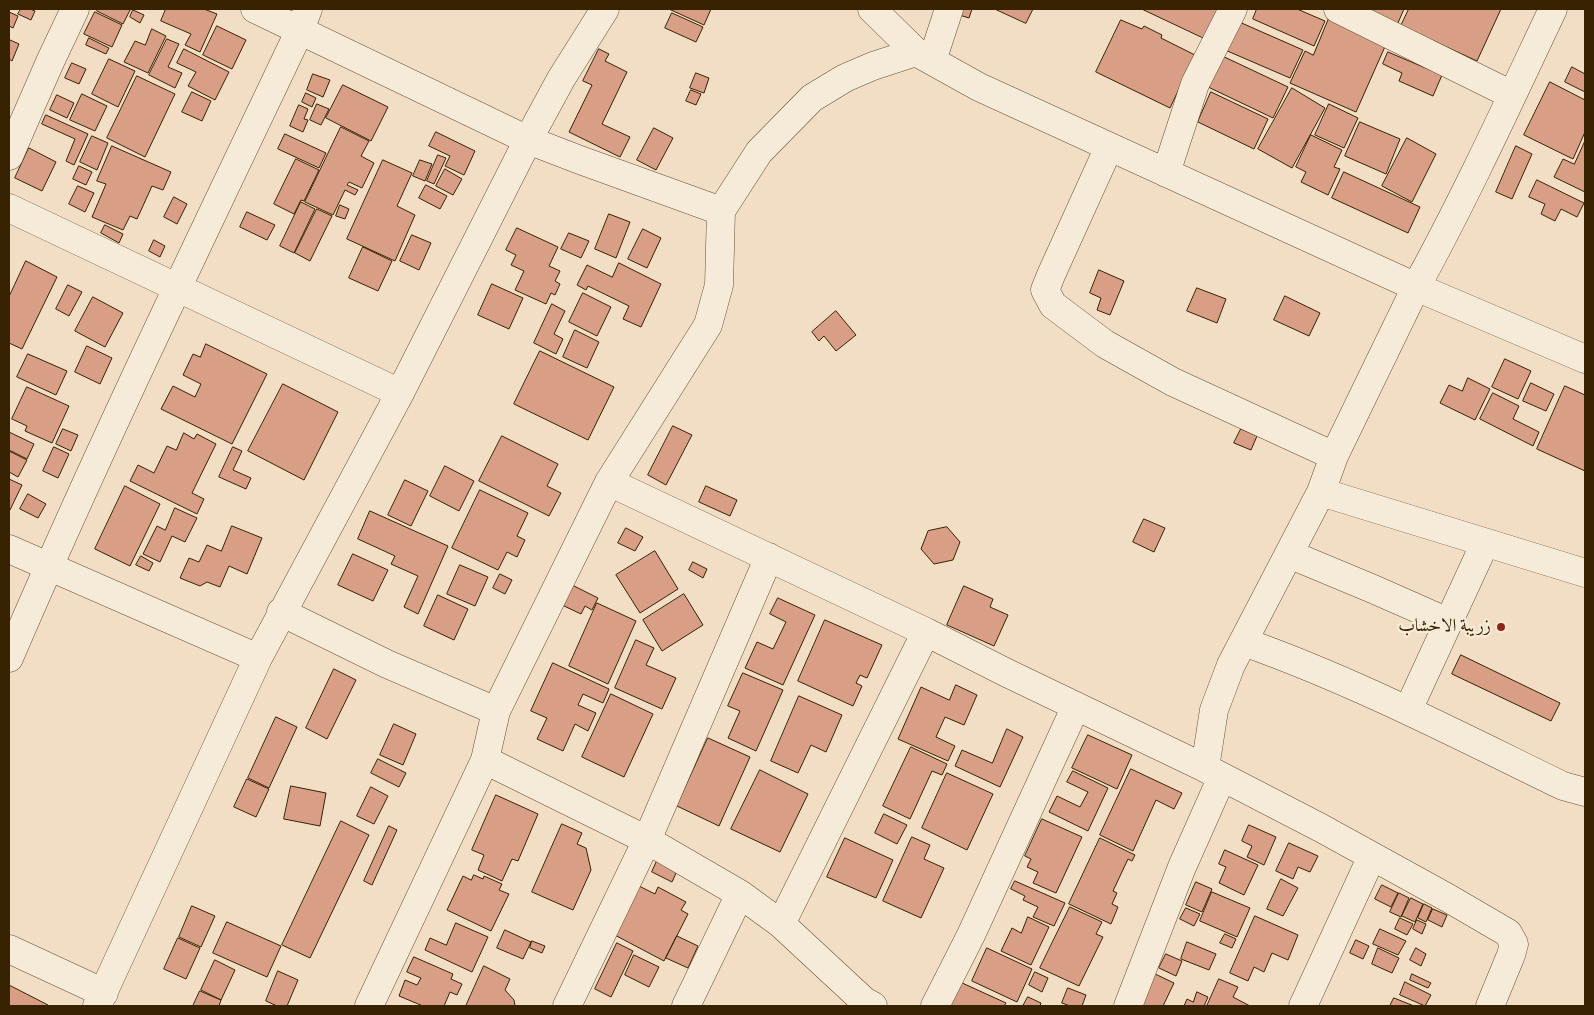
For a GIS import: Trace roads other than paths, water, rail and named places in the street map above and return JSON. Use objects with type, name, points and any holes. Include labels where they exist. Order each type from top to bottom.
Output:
[{"type":"street","points":[[9,156],[75,9]]},
{"type":"street","points":[[255,9],[304,19],[528,140],[721,211]]},
{"type":"street","points":[[9,949],[101,999],[281,612],[400,393],[528,140],[561,79],[605,9]]},
{"type":"street","points":[[872,9],[924,56],[979,87],[1416,287],[1585,359]]},
{"type":"street","points":[[924,56],[949,9]]},
{"type":"street","points":[[1166,173],[1195,84],[1233,9]]},
{"type":"street","points":[[1338,9],[1512,95]]},
{"type":"street","points":[[1128,1006],[1182,867],[1213,773],[1214,710],[1231,665],[1321,492],[1334,456],[1416,287],[1446,232],[1553,9]]},
{"type":"street","points":[[9,658],[48,567],[304,19]]},
{"type":"street","points":[[369,1006],[485,760],[496,711],[609,482],[708,325],[719,284],[721,211],[759,152],[812,98],[845,78],[873,66],[924,56]]},
{"type":"street","points":[[1109,147],[1045,290],[1053,305],[1105,344],[1173,382],[1334,456]]},
{"type":"street","points":[[9,208],[400,393]]},
{"type":"street","points":[[609,482],[926,632],[1213,773],[1372,856],[1508,933],[1514,944],[1512,955],[1490,1006]]},
{"type":"street","points":[[1321,492],[1585,573]]},
{"type":"street","points":[[1408,710],[1485,543]]},
{"type":"street","points":[[9,549],[258,658]]},
{"type":"street","points":[[1289,554],[1448,622]]},
{"type":"street","points":[[567,1006],[647,840],[769,558]]},
{"type":"street","points":[[281,612],[387,664],[496,711]]},
{"type":"street","points":[[781,924],[926,632]]},
{"type":"street","points":[[1244,642],[1285,656],[1408,710],[1563,786],[1585,792]]},
{"type":"street","points":[[935,1006],[971,935],[1076,706]]},
{"type":"street","points":[[485,760],[647,840],[740,894],[781,924],[866,1004]]},
{"type":"street","points":[[1303,1006],[1372,856]]},
{"type":"street","points":[[686,1006],[740,894]]},
{"type":"place","name":"زريبة الاخشاب","points":[[1501,627]]}]
